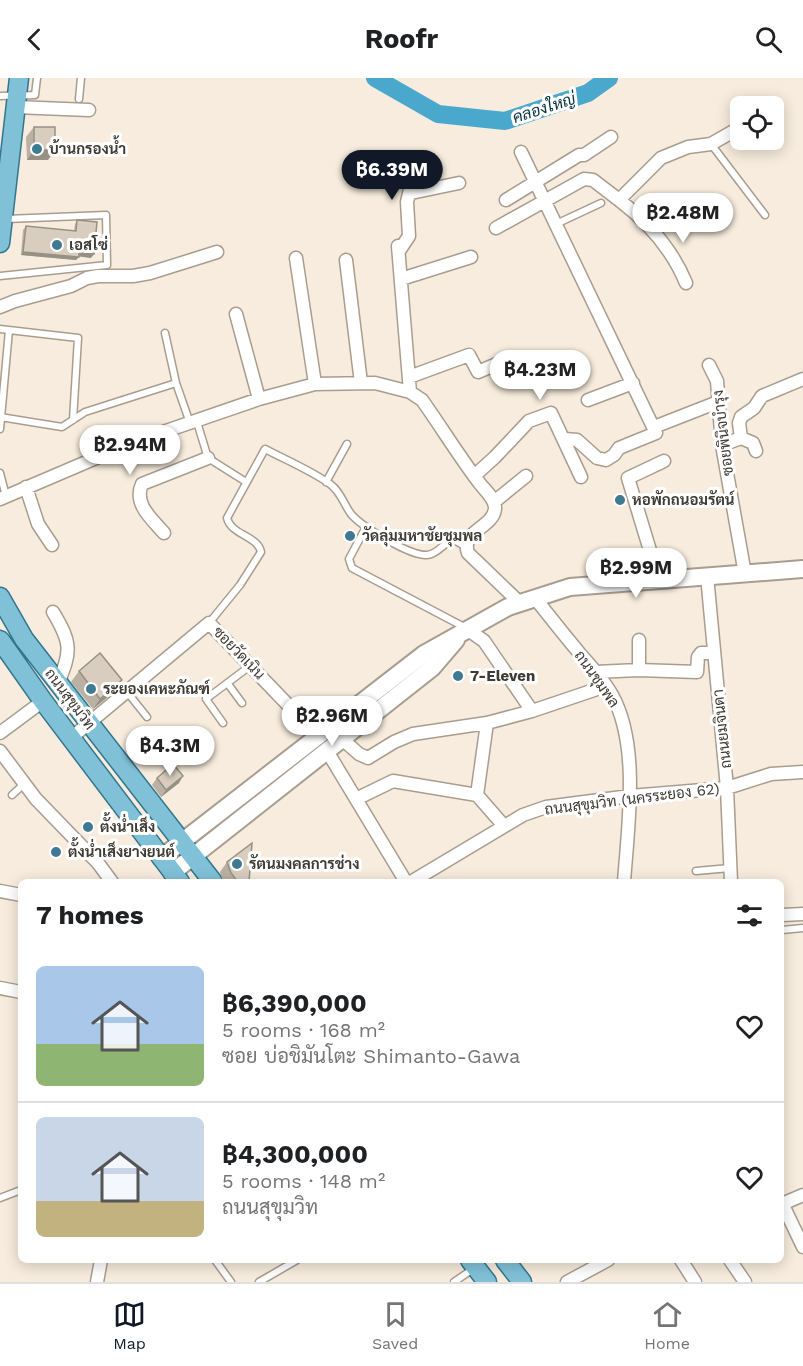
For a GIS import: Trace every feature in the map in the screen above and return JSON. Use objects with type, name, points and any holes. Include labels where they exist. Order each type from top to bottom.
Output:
[{"type":"main road","points":[[0,243],[10,100],[19,78]]},
{"type":"main road","name":"ถนนสุขุมวิท","points":[[0,597],[24,639],[211,879]]},
{"type":"main road","name":"ถนนสุขุมวิท","points":[[0,640],[43,701],[176,877]]},
{"type":"main road","points":[[507,1263],[522,1282]]},
{"type":"main road","points":[[473,1264],[487,1282]]},
{"type":"street","points":[[10,100],[89,110]]},
{"type":"street","points":[[619,200],[661,158],[688,147],[711,144],[730,133]]},
{"type":"street","points":[[506,200],[579,155],[584,155],[611,136]]},
{"type":"street","points":[[521,152],[656,433],[619,448],[606,460],[597,458],[577,440],[565,440]]},
{"type":"street","points":[[410,392],[398,248],[409,236],[407,202],[411,193],[416,163]]},
{"type":"street","points":[[496,228],[578,182],[588,179],[599,184],[648,225],[673,257],[686,283]]},
{"type":"street","points":[[411,193],[459,183]]},
{"type":"street","points":[[0,307],[71,286],[87,278],[141,274],[217,252]]},
{"type":"street","points":[[401,279],[471,257]]},
{"type":"street","points":[[296,258],[315,384]]},
{"type":"street","points":[[346,260],[361,383]]},
{"type":"street","points":[[236,314],[259,399]]},
{"type":"street","points":[[409,377],[470,355],[478,372],[506,360]]},
{"type":"street","name":"ซอยพินิจบำรุง","points":[[709,365],[717,381],[722,445],[745,574]]},
{"type":"street","points":[[741,438],[739,423],[741,417],[754,408],[762,396],[803,380]]},
{"type":"street","points":[[588,400],[633,383]]},
{"type":"street","points":[[3,498],[131,443],[259,399],[315,384],[385,385],[410,392],[422,400],[494,502],[495,508],[492,516],[467,540],[465,546]]},
{"type":"street","points":[[654,427],[718,402]]},
{"type":"street","points":[[474,476],[529,421],[552,412],[581,477]]},
{"type":"street","points":[[722,445],[741,438],[753,443],[756,451]]},
{"type":"street","points":[[164,533],[141,503],[139,496],[142,484],[208,459]]},
{"type":"street","points":[[659,580],[628,478],[664,461]]},
{"type":"street","points":[[494,502],[526,476]]},
{"type":"street","points":[[26,487],[38,524],[52,545]]},
{"type":"street","name":"ถนนชุมพล","points":[[465,546],[468,553],[528,600],[595,672],[620,711],[628,747],[630,796],[624,879]]},
{"type":"street","points":[[161,858],[188,849],[322,743],[424,654],[508,607],[570,587],[803,569]]},
{"type":"street","name":"ถนนยมจินดา","points":[[707,576],[728,789],[731,879]]},
{"type":"street","points":[[53,612],[64,631],[69,651],[58,683]]},
{"type":"street","points":[[71,738],[209,623]]},
{"type":"street","name":"ซอยวัดเนิน","points":[[209,623],[322,743],[404,879]]},
{"type":"street","points":[[467,629],[484,641],[532,711]]},
{"type":"street","points":[[322,743],[342,739],[432,668],[467,629]]},
{"type":"street","points":[[639,640],[639,670]]},
{"type":"street","points":[[595,672],[639,670],[697,672],[698,657],[701,653],[714,653]]},
{"type":"street","points":[[342,739],[359,754],[368,758],[412,734],[487,723],[532,711],[606,686]]},
{"type":"street","points":[[0,733],[43,701]]},
{"type":"street","points":[[477,795],[487,723]]},
{"type":"street","points":[[0,751],[24,784],[98,863],[110,879]]},
{"type":"street","name":"ถนนสุขุมวิท (นครระยอง 62)","points":[[416,879],[523,815],[546,807],[630,796],[728,789],[771,774],[803,772]]},
{"type":"street","points":[[356,799],[393,781],[477,795],[504,826]]},
{"type":"street","points":[[176,877],[188,849]]},
{"type":"street","points":[[0,891],[18,894]]},
{"type":"street","points":[[784,915],[803,914]]},
{"type":"street","points":[[0,988],[18,991]]},
{"type":"street","points":[[784,1202],[803,1195]]},
{"type":"street","points":[[784,1207],[803,1247]]},
{"type":"street","points":[[98,1282],[101,1263]]},
{"type":"street","points":[[567,1282],[602,1263]]},
{"type":"street","points":[[683,1263],[695,1282]]},
{"type":"street","points":[[732,1263],[746,1282]]},
{"type":"lane","points":[[10,100],[35,95],[37,78]]},
{"type":"lane","points":[[79,99],[81,78]]},
{"type":"lane","points":[[711,144],[765,215]]},
{"type":"lane","points":[[556,224],[601,203]]},
{"type":"lane","points":[[648,225],[676,207]]},
{"type":"lane","points":[[0,276],[107,265],[106,215],[3,219]]},
{"type":"lane","points":[[0,329],[78,338],[73,420]]},
{"type":"lane","points":[[0,429],[9,330]]},
{"type":"lane","points":[[165,333],[176,383],[208,459],[246,482]]},
{"type":"lane","points":[[1,417],[62,427],[86,412],[176,383]]},
{"type":"lane","points":[[326,482],[347,444]]},
{"type":"lane","points":[[209,623],[240,585],[261,552],[258,546],[230,526],[227,518],[265,449],[326,482],[338,491],[351,514],[366,527],[418,554],[437,553],[448,541],[454,540],[465,546]]},
{"type":"lane","points":[[0,472],[3,498]]},
{"type":"lane","points":[[366,527],[349,559],[352,568],[467,629]]},
{"type":"lane","points":[[223,723],[206,699],[251,666]]},
{"type":"lane","points":[[228,684],[242,704]]},
{"type":"lane","points":[[127,692],[147,717]]},
{"type":"lane","points":[[12,795],[24,784]]},
{"type":"lane","points":[[696,871],[730,868]]},
{"type":"lane","points":[[784,930],[803,928]]},
{"type":"lane","points":[[0,1198],[18,1191]]},
{"type":"lane","points":[[217,1263],[231,1282]]},
{"type":"lane","points":[[259,1282],[292,1263]]},
{"type":"lane","points":[[454,1282],[473,1264]]},
{"type":"building","points":[[34,127],[55,127],[55,150],[34,150]]},
{"type":"building","name":"เอสโซ่","points":[[77,220],[97,222],[94,254],[79,253],[79,257],[23,252],[26,226],[76,231]]},
{"type":"building","points":[[100,653],[122,680],[100,699],[79,671]]},
{"type":"building","points":[[173,764],[183,776],[166,790],[157,778]]},
{"type":"building","points":[[252,843],[249,879],[236,879],[227,862]]},
{"type":"waterway","name":"คลองใหญ่","points":[[375,78],[438,114],[505,121],[588,93],[609,78]]},
{"type":"place","name":"บ้านกรองน้ำ","points":[[37,149]]},
{"type":"place","name":"เอสโซ่","points":[[57,245]]},
{"type":"place","name":"หอพักถนอมรัตน์","points":[[620,500]]},
{"type":"place","name":"วัดลุ่มมหาชัยชุมพล","points":[[350,536]]},
{"type":"place","name":"7-Eleven","points":[[458,676]]},
{"type":"place","name":"ระยองเคหะภัณฑ์","points":[[91,689]]},
{"type":"place","name":"ตั้งน่ำเส็ง","points":[[88,827]]},
{"type":"place","name":"ตั้งน่ำเส็งยางยนต์","points":[[56,852]]},
{"type":"place","name":"รัตนมงคลการช่าง","points":[[237,864]]}]
